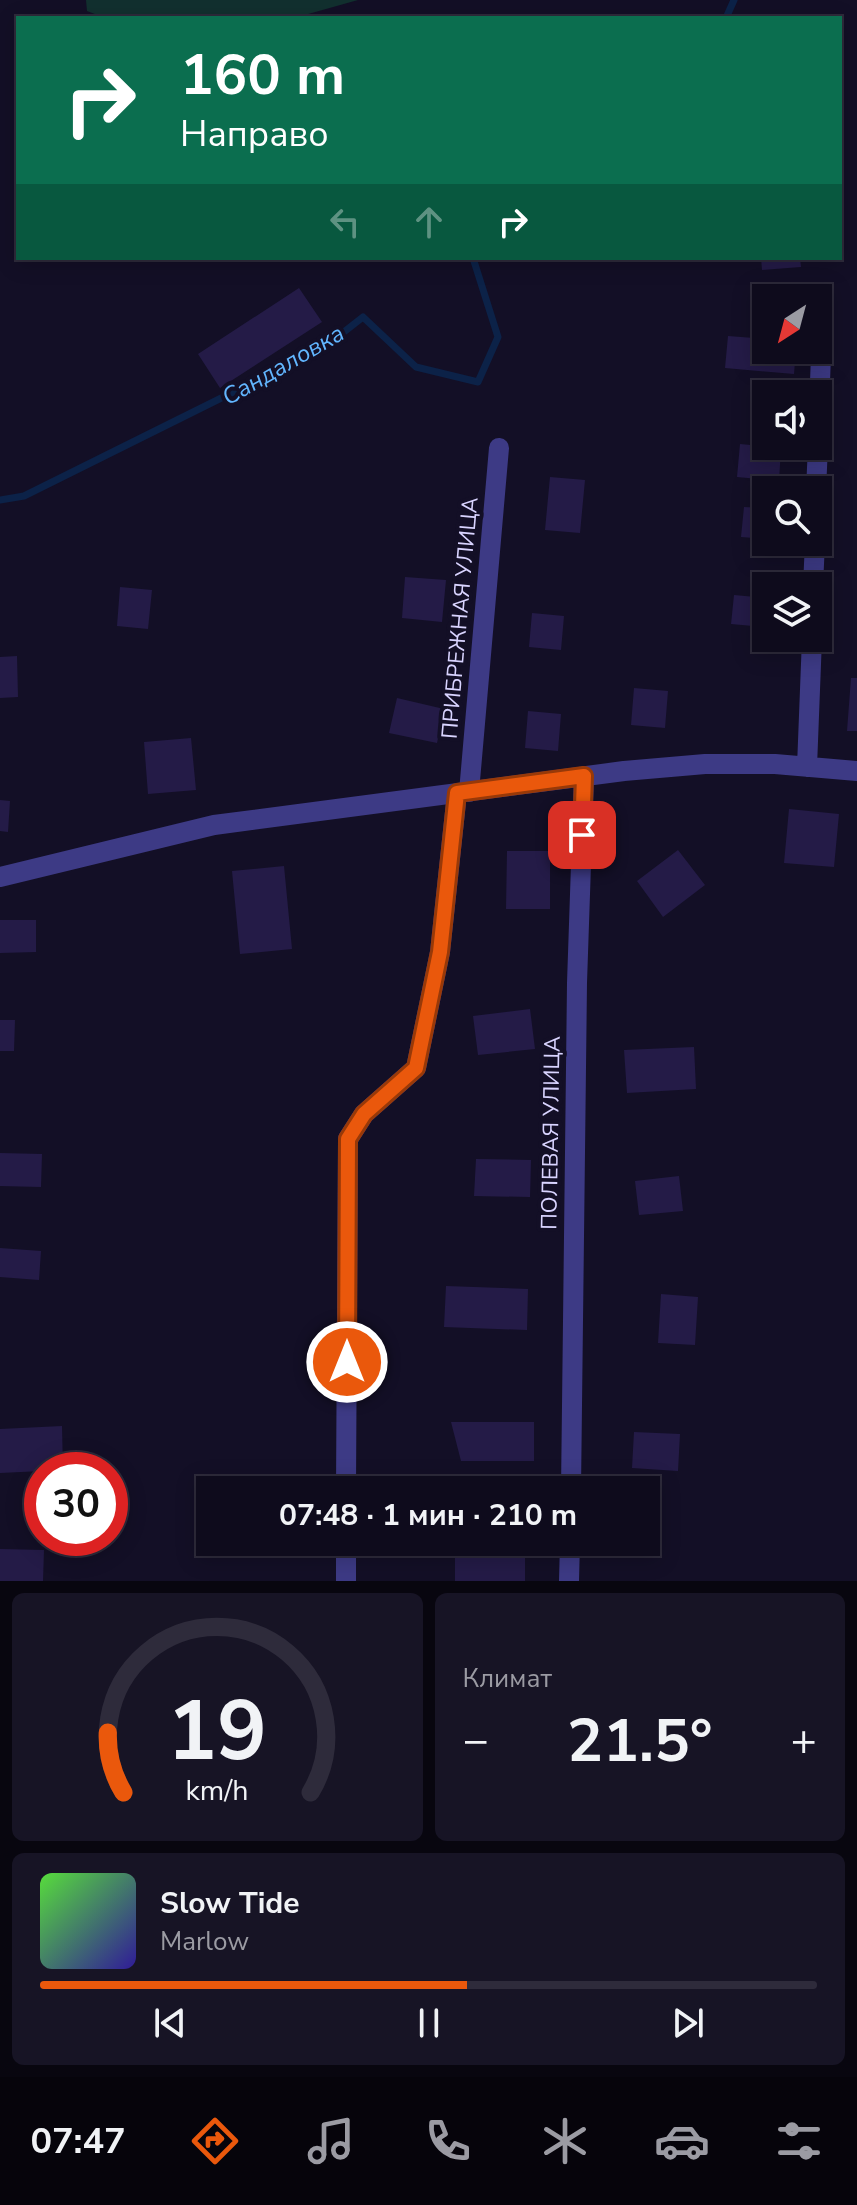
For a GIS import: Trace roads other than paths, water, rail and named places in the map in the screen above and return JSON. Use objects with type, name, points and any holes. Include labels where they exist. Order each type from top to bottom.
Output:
[{"type":"street","name":"ПРИБРЕЖНАЯ УЛИЦА","points":[[346,1476],[348,1139],[364,1114],[416,1068],[440,952],[463,792],[499,448]]},
{"type":"street","points":[[807,767],[811,652]]},
{"type":"street","points":[[0,877],[214,825],[584,776],[705,764],[857,771]]},
{"type":"street","name":"ПОЛЕВАЯ УЛИЦА","points":[[571,1476],[577,983],[584,776]]},
{"type":"street","points":[[346,1556],[346,1581]]},
{"type":"street","points":[[569,1581],[570,1556]]},
{"type":"waterway","name":"Сандаловка","points":[[727,16],[734,0]]},
{"type":"waterway","name":"Сандаловка","points":[[0,500],[24,496],[326,346],[363,317],[416,367],[478,382],[498,337],[474,260]]}]
